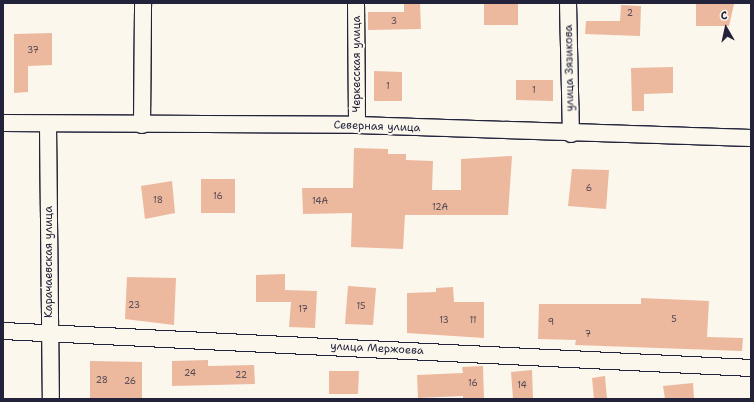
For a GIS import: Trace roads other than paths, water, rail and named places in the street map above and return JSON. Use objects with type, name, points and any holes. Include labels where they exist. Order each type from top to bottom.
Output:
[{"type":"street","points":[[142,125],[143,3]]},
{"type":"street","name":"Черкесская улица","points":[[356,3],[357,125]]},
{"type":"street","name":"улица Зязикова","points":[[568,3],[571,134]]},
{"type":"street","name":"Северная улица","points":[[3,123],[48,125],[357,125],[571,134],[751,138]]},
{"type":"street","name":"Карачаевская улица","points":[[48,125],[51,399]]},
{"type":"street","name":"улица Мержоева","points":[[3,331],[751,368]]}]
